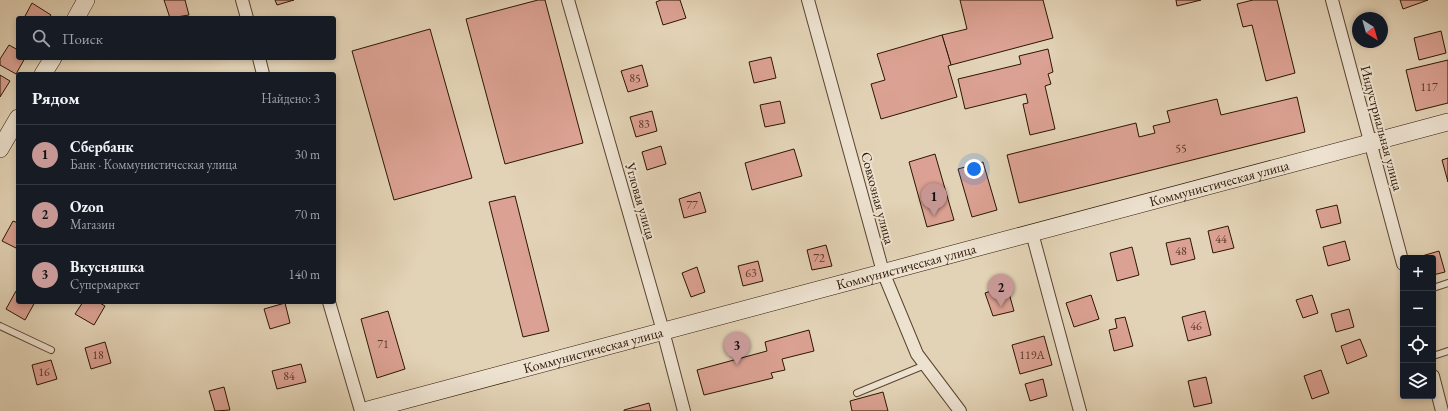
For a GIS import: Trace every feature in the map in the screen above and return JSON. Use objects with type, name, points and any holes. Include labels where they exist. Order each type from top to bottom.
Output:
[{"type":"street","points":[[77,16],[86,0]]},
{"type":"street","points":[[242,0],[246,16]]},
{"type":"street","name":"Угловая улица","points":[[568,0],[663,331],[684,411]]},
{"type":"street","name":"Совхозная улица","points":[[808,0],[882,272],[917,354],[960,411]]},
{"type":"street","name":"Индустриальная улица","points":[[1332,0],[1401,255]]},
{"type":"street","points":[[44,72],[51,60]]},
{"type":"street","points":[[260,60],[263,72]]},
{"type":"street","points":[[0,149],[16,121]]},
{"type":"street","name":"Коммунистическая улица","points":[[364,411],[1448,122]]},
{"type":"street","points":[[1032,233],[1080,411]]},
{"type":"street","points":[[330,304],[361,411]]},
{"type":"street","points":[[1436,388],[1442,411]]},
{"type":"lane","points":[[1436,287],[1448,283]]},
{"type":"lane","points":[[0,326],[51,350]]},
{"type":"lane","points":[[1436,355],[1448,351]]},
{"type":"lane","points":[[857,393],[925,364]]},
{"type":"building","points":[[164,0],[185,0],[189,15],[169,16]]},
{"type":"building","points":[[275,0],[294,0],[277,5]]},
{"type":"building","points":[[538,0],[545,0],[583,143],[505,164],[466,19]]},
{"type":"building","points":[[661,0],[680,0],[686,18],[663,25],[656,2]]},
{"type":"building","points":[[960,0],[1043,0],[1053,38],[951,65],[942,35],[967,29]]},
{"type":"building","points":[[1176,0],[1201,0],[1177,6]]},
{"type":"building","points":[[1253,0],[1277,0],[1295,73],[1266,81],[1252,25],[1243,27],[1237,4]]},
{"type":"building","points":[[1400,0],[1428,0],[1403,9]]},
{"type":"building","points":[[32,3],[51,15],[50,16],[25,16]]},
{"type":"building","points":[[430,29],[472,178],[394,200],[352,51]]},
{"type":"building","points":[[1441,31],[1446,53],[1419,60],[1414,38]]},
{"type":"building","points":[[942,35],[951,65],[948,66],[957,97],[881,119],[871,84],[885,80],[877,54]]},
{"type":"building","points":[[9,45],[16,49],[16,60],[24,60],[16,74],[0,65],[0,59]]},
{"type":"building","points":[[1048,49],[1053,72],[1048,74],[1051,84],[1045,86],[1055,129],[1030,135],[1023,104],[1028,103],[1026,94],[965,109],[958,79],[1021,64],[1019,56]]},
{"type":"building","points":[[771,57],[776,78],[754,83],[749,62]]},
{"type":"building","points":[[1448,60],[1448,103],[1416,111],[1406,70]]},
{"type":"building","points":[[642,65],[648,86],[628,92],[621,71]]},
{"type":"building","points":[[0,75],[10,81],[0,97]]},
{"type":"building","points":[[1297,97],[1305,132],[1019,203],[1007,155],[1136,123],[1139,137],[1155,133],[1153,126],[1170,122],[1167,111],[1217,99],[1221,115]]},
{"type":"building","points":[[780,101],[785,123],[765,127],[760,105]]},
{"type":"building","points":[[652,111],[657,131],[636,137],[630,117]]},
{"type":"building","points":[[661,146],[666,164],[647,170],[642,152]]},
{"type":"building","points":[[794,149],[802,176],[752,190],[745,163]]},
{"type":"building","points":[[935,154],[954,220],[927,227],[909,162]]},
{"type":"building","points":[[1448,158],[1448,182],[1442,160]]},
{"type":"building","points":[[983,162],[997,210],[972,217],[958,169]]},
{"type":"building","points":[[700,192],[706,212],[684,218],[679,199]]},
{"type":"building","points":[[515,196],[549,331],[523,337],[489,202]]},
{"type":"building","points":[[1337,205],[1341,223],[1321,228],[1316,210]]},
{"type":"building","points":[[13,221],[16,222],[16,248],[2,241]]},
{"type":"building","points":[[1228,226],[1234,248],[1213,253],[1208,231]]},
{"type":"building","points":[[1190,238],[1195,259],[1171,265],[1166,243]]},
{"type":"building","points":[[1345,241],[1350,260],[1328,266],[1323,247]]},
{"type":"building","points":[[826,245],[832,266],[812,270],[807,250]]},
{"type":"building","points":[[1132,247],[1139,275],[1117,281],[1110,253]]},
{"type":"building","points":[[1439,251],[1445,272],[1436,274],[1436,255],[1425,255]]},
{"type":"building","points":[[758,261],[763,281],[743,286],[738,266]]},
{"type":"building","points":[[697,267],[705,292],[691,297],[682,273]]},
{"type":"building","points":[[1007,286],[1014,311],[993,316],[985,293]]},
{"type":"building","points":[[16,291],[16,304],[34,304],[25,320],[6,309]]},
{"type":"building","points":[[1091,295],[1099,319],[1074,327],[1066,303]]},
{"type":"building","points":[[1312,295],[1318,313],[1303,318],[1296,300]]},
{"type":"building","points":[[82,304],[102,304],[105,306],[94,325],[75,314]]},
{"type":"building","points":[[285,304],[290,323],[270,329],[264,309]]},
{"type":"building","points":[[1349,309],[1354,327],[1336,332],[1331,314]]},
{"type":"building","points":[[388,311],[405,369],[377,378],[361,319]]},
{"type":"building","points":[[1205,311],[1211,335],[1188,341],[1182,317]]},
{"type":"building","points":[[1125,317],[1133,346],[1114,351],[1109,330],[1117,328],[1115,319]]},
{"type":"building","points":[[809,330],[814,351],[782,359],[785,370],[771,373],[773,378],[704,395],[697,370],[767,351],[765,342]]},
{"type":"building","points":[[1044,336],[1052,365],[1020,374],[1012,345]]},
{"type":"building","points":[[1360,339],[1367,356],[1347,364],[1341,346]]},
{"type":"building","points":[[105,342],[111,363],[91,369],[85,348]]},
{"type":"building","points":[[51,360],[57,379],[37,385],[32,365]]},
{"type":"building","points":[[301,364],[306,382],[277,389],[272,371]]},
{"type":"building","points":[[1321,370],[1329,393],[1312,399],[1304,376]]},
{"type":"building","points":[[1206,377],[1212,403],[1194,407],[1188,381]]},
{"type":"building","points":[[1043,379],[1047,396],[1030,401],[1025,384]]},
{"type":"building","points":[[224,387],[230,410],[215,411],[209,391]]},
{"type":"building","points":[[883,392],[888,411],[852,411],[850,401]]},
{"type":"building","points":[[649,403],[651,411],[624,411],[624,410]]},
{"type":"place","name":"Сбербанк","points":[[934,216]]},
{"type":"place","name":"Ozon","points":[[1001,307]]},
{"type":"place","name":"Вкусняшка","points":[[737,365]]}]
